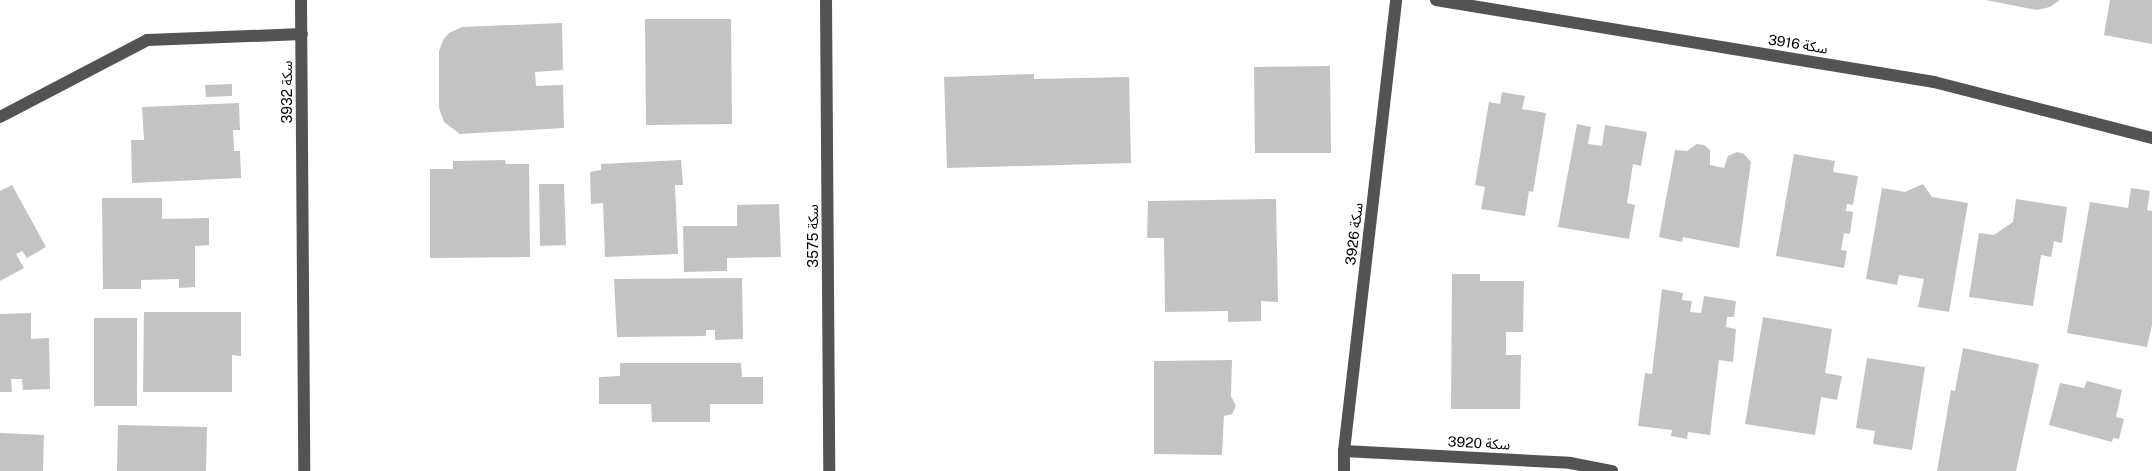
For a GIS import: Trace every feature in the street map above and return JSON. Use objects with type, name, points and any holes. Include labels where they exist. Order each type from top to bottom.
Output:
[{"type":"street","name":"سكة 3932","points":[[301,0],[304,471]]},
{"type":"street","name":"سكة 3575","points":[[826,0],[829,471]]},
{"type":"street","name":"سكة 3926","points":[[1344,471],[1344,451],[1396,0]]},
{"type":"street","name":"سكة 3916","points":[[1436,0],[1934,82],[2152,138]]},
{"type":"street","points":[[0,117],[147,40],[302,34]]},
{"type":"street","name":"سكة 3920","points":[[1344,451],[1570,463],[1612,471]]},
{"type":"building","points":[[1986,0],[2060,0],[2050,7],[2037,10]]},
{"type":"building","points":[[2110,0],[2152,0],[2152,44],[2104,35]]},
{"type":"building","points":[[645,19],[731,19],[732,124],[646,125]]},
{"type":"building","points":[[562,23],[563,70],[535,72],[536,86],[563,85],[564,128],[460,134],[444,122],[439,108],[439,51],[443,40],[449,33],[462,27]]},
{"type":"building","points":[[1330,66],[1331,153],[1255,153],[1254,67]]},
{"type":"building","points":[[1034,74],[1034,79],[1129,77],[1131,163],[947,168],[944,77]]},
{"type":"building","points":[[232,84],[232,96],[206,97],[205,85]]},
{"type":"building","points":[[1502,92],[1525,96],[1522,109],[1546,113],[1533,192],[1529,191],[1525,216],[1481,209],[1485,187],[1475,185],[1489,102],[1500,104]]},
{"type":"building","points":[[239,103],[240,130],[233,130],[234,151],[240,151],[241,178],[132,183],[131,140],[144,140],[142,107]]},
{"type":"building","points":[[1577,124],[1591,127],[1588,144],[1602,146],[1605,125],[1647,132],[1641,166],[1633,164],[1627,203],[1635,205],[1629,239],[1558,227]]},
{"type":"building","points":[[1697,144],[1704,145],[1710,150],[1710,165],[1724,168],[1728,156],[1737,152],[1744,154],[1751,162],[1739,248],[1683,237],[1682,242],[1659,237],[1675,150],[1687,151]]},
{"type":"building","points":[[1794,154],[1835,161],[1833,172],[1858,176],[1853,205],[1847,204],[1846,211],[1853,212],[1850,234],[1844,233],[1841,250],[1847,251],[1844,268],[1776,256]]},
{"type":"building","points":[[505,160],[506,164],[529,164],[530,257],[430,258],[430,169],[453,169],[453,161]]},
{"type":"building","points":[[681,160],[683,185],[675,185],[678,254],[605,257],[603,203],[591,204],[590,172],[601,170],[601,164]]},
{"type":"building","points":[[539,184],[564,184],[566,245],[540,246]]},
{"type":"building","points":[[1923,184],[1932,197],[1968,203],[1949,312],[1918,307],[1924,279],[1899,275],[1897,285],[1866,279],[1882,188],[1905,192]]},
{"type":"building","points":[[12,185],[46,247],[27,258],[22,251],[16,254],[24,268],[0,281],[0,191]]},
{"type":"building","points":[[2131,188],[2150,191],[2147,210],[2152,211],[2152,325],[2147,347],[2067,333],[2090,202],[2128,208]]},
{"type":"building","points":[[102,198],[162,198],[162,219],[209,218],[209,245],[195,246],[195,287],[179,288],[179,279],[141,280],[141,289],[103,289]]},
{"type":"building","points":[[1276,199],[1278,302],[1261,301],[1261,321],[1228,322],[1228,311],[1165,312],[1164,238],[1147,238],[1148,201]]},
{"type":"building","points":[[2016,199],[2067,207],[2062,243],[2054,241],[2051,257],[2041,255],[2033,306],[1969,297],[1979,233],[1994,235],[2013,222]]},
{"type":"building","points":[[779,204],[781,257],[727,258],[727,271],[684,272],[683,226],[737,226],[737,205]]},
{"type":"building","points":[[1452,274],[1480,274],[1480,281],[1524,281],[1523,332],[1506,332],[1506,355],[1521,355],[1520,409],[1451,409]]},
{"type":"building","points":[[742,278],[743,339],[715,340],[715,330],[706,330],[706,336],[617,337],[614,279]]},
{"type":"building","points":[[1662,289],[1683,293],[1682,300],[1692,301],[1690,312],[1701,313],[1704,296],[1736,301],[1734,317],[1727,317],[1726,327],[1736,329],[1733,362],[1719,360],[1710,435],[1688,432],[1687,439],[1671,436],[1672,430],[1638,426],[1645,373],[1652,374]]},
{"type":"building","points":[[144,312],[241,312],[241,356],[232,355],[232,392],[143,392]]},
{"type":"building","points":[[31,313],[31,339],[49,338],[50,389],[23,390],[22,379],[11,379],[12,392],[0,392],[0,314]]},
{"type":"building","points":[[1763,317],[1832,329],[1825,373],[1842,376],[1837,400],[1821,397],[1815,435],[1745,424]]},
{"type":"building","points":[[94,318],[137,318],[137,406],[94,406]]},
{"type":"building","points":[[1963,348],[2039,364],[2016,471],[1937,471],[1951,390],[1955,391]]},
{"type":"building","points":[[1867,358],[1925,367],[1912,450],[1873,444],[1875,431],[1856,428]]},
{"type":"building","points":[[1232,360],[1231,396],[1236,406],[1232,414],[1224,416],[1222,455],[1154,454],[1154,361]]},
{"type":"building","points":[[620,363],[741,363],[742,377],[763,377],[763,404],[710,404],[710,422],[652,422],[651,404],[599,404],[599,377],[620,376]]},
{"type":"building","points":[[2087,381],[2122,390],[2116,417],[2124,419],[2119,439],[2113,438],[2112,442],[2049,425],[2060,383],[2084,388]]},
{"type":"building","points":[[118,425],[207,427],[206,471],[117,471]]},
{"type":"building","points":[[0,433],[44,435],[43,471],[0,471]]}]
